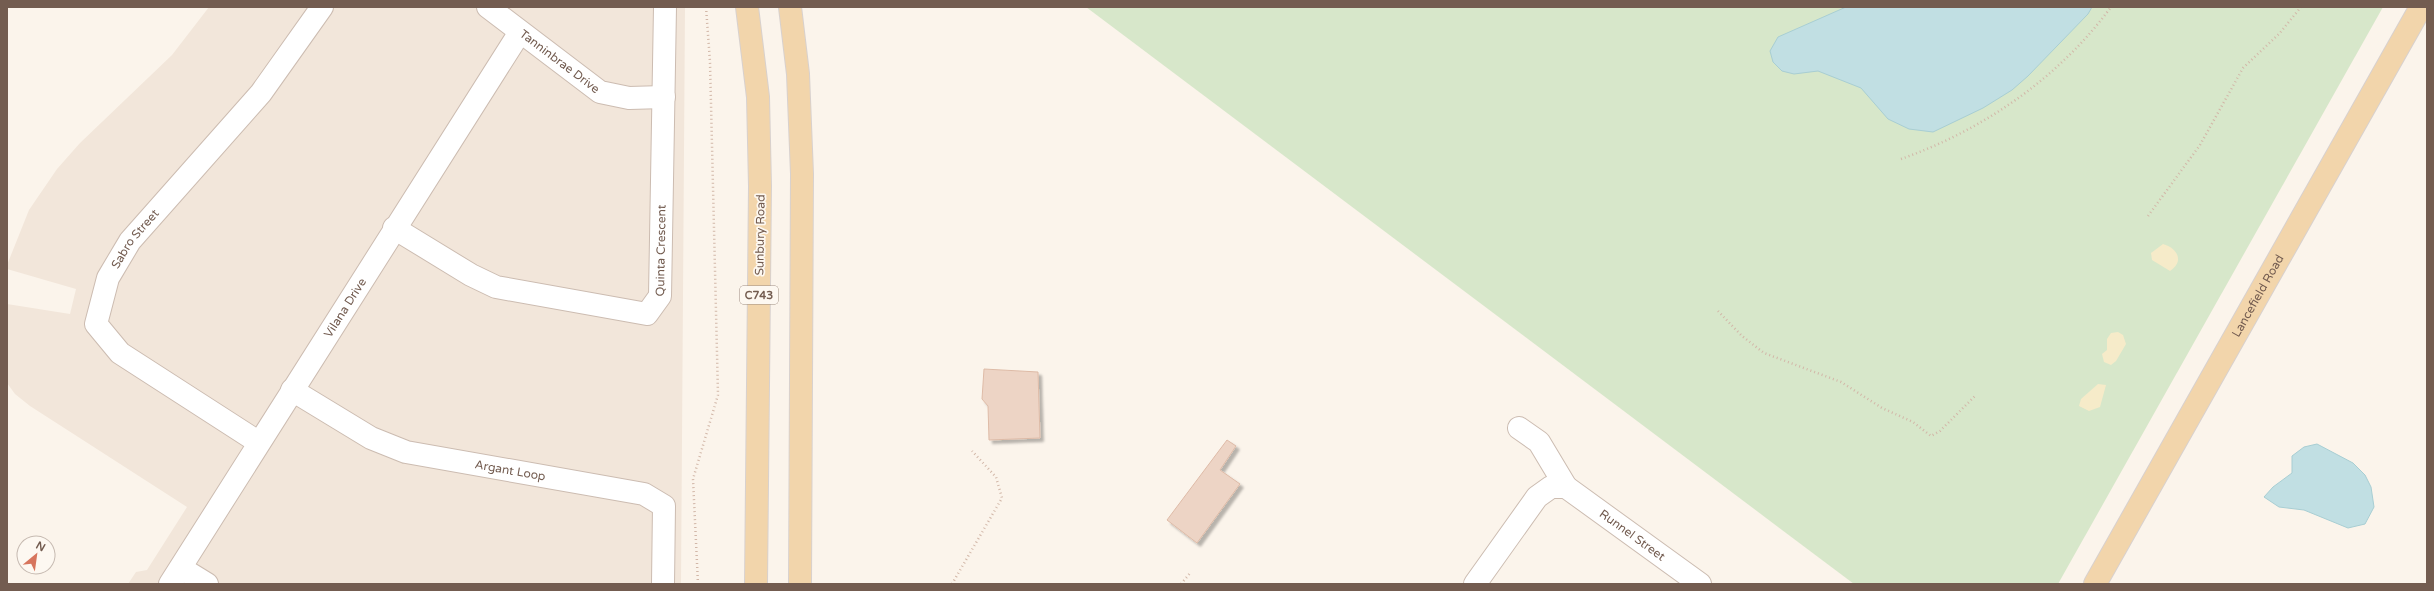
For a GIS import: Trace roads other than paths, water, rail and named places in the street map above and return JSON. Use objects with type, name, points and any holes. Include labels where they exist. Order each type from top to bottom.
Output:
[{"type":"main road","name":"Sunbury Road","points":[[747,7],[758,97],[760,186],[756,584]]},
{"type":"main road","points":[[790,7],[798,74],[802,174],[800,584]]},
{"type":"main road","name":"Lancefield Road","points":[[2095,584],[2421,7]]},
{"type":"street","name":"Sabro Street","points":[[258,442],[120,353],[96,324],[108,278],[130,240],[261,93],[322,7]]},
{"type":"street","name":"Tanninbrae Drive","points":[[488,7],[600,92],[629,98],[664,97]]},
{"type":"street","name":"Quinta Crescent","points":[[394,228],[472,275],[496,287],[647,314],[660,296],[665,7]]},
{"type":"street","name":"Vilana Drive","points":[[175,576],[258,442],[520,32]]},
{"type":"street","name":"Argant Loop","points":[[292,390],[371,438],[406,452],[644,494],[664,506],[663,584]]},
{"type":"street","name":"Runnel Street","points":[[1519,428],[1539,442],[1566,487],[1700,584]]},
{"type":"street","points":[[1475,584],[1537,498],[1551,487],[1566,487]]},
{"type":"street","points":[[175,576],[207,584]]},
{"type":"water","points":[[1846,7],[2092,7],[2088,14],[2028,76],[2012,90],[1983,108],[1933,132],[1909,129],[1888,119],[1861,88],[1818,71],[1794,74],[1782,71],[1773,62],[1770,51],[1778,37]]},
{"type":"water","points":[[2317,444],[2353,463],[2365,475],[2371,487],[2374,507],[2365,524],[2348,528],[2304,510],[2279,507],[2264,497],[2273,487],[2292,473],[2292,456],[2304,447]]}]
